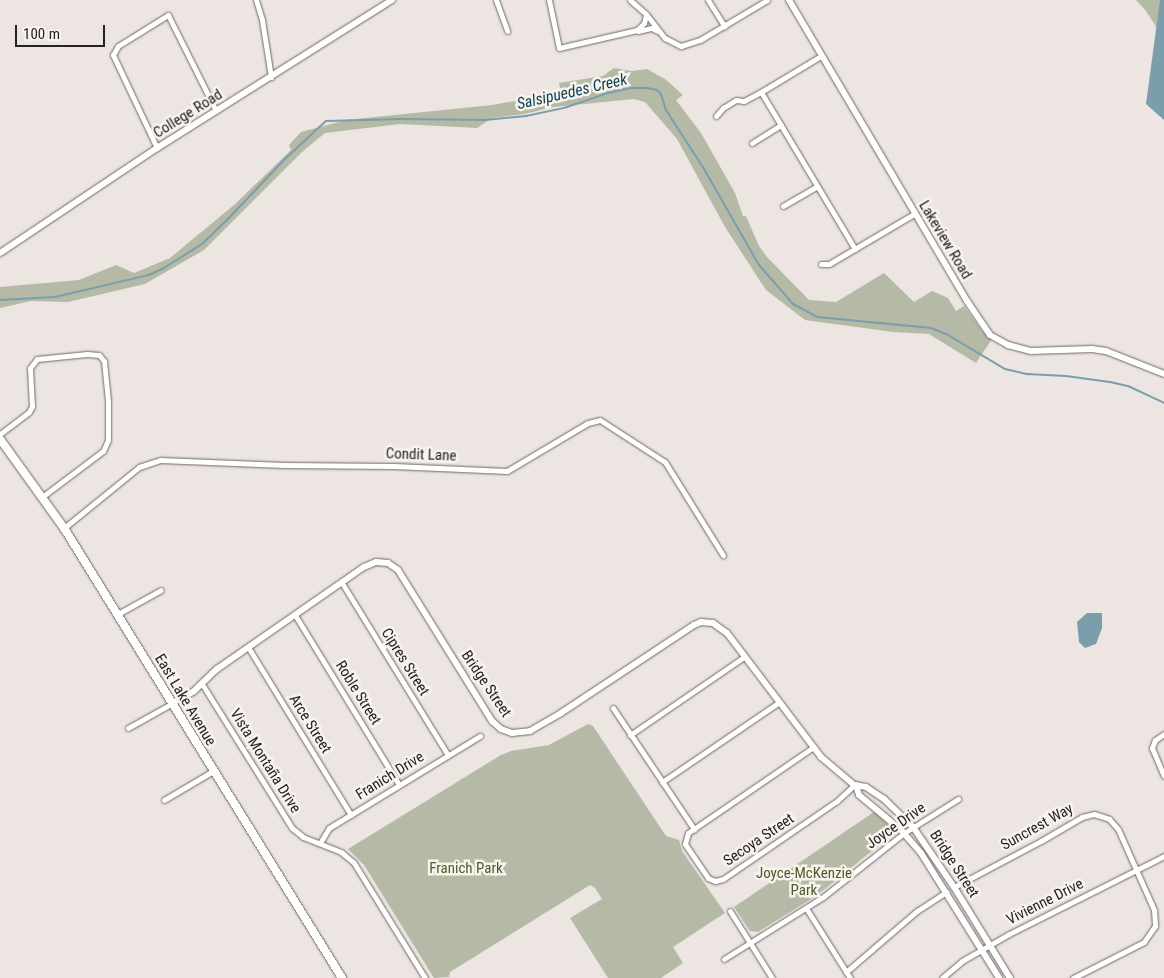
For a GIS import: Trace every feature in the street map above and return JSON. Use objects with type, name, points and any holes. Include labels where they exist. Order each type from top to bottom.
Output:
[{"type":"main road","name":"East Lake Avenue","points":[[0,439],[64,528],[212,771],[342,978]]},
{"type":"street","points":[[256,0],[262,20],[271,77]]},
{"type":"street","name":"College Road","points":[[0,253],[157,148],[392,0]]},
{"type":"street","points":[[496,0],[507,31]]},
{"type":"street","points":[[549,0],[559,48],[651,28],[659,31]]},
{"type":"street","points":[[630,0],[646,14],[659,31],[673,44],[686,46],[767,0]]},
{"type":"street","points":[[708,0],[724,26]]},
{"type":"street","name":"Lakeview Road","points":[[789,0],[821,56],[868,131],[914,214],[980,323],[990,335],[1008,345],[1031,351],[1092,349],[1106,351],[1164,374]]},
{"type":"street","points":[[632,32],[643,26],[646,14]]},
{"type":"street","points":[[157,148],[113,55],[118,46],[168,15],[216,111]]},
{"type":"street","points":[[716,116],[723,108],[736,100],[744,101],[821,56]]},
{"type":"street","points":[[761,92],[854,249]]},
{"type":"street","points":[[752,143],[781,125]]},
{"type":"street","points":[[783,206],[817,186]]},
{"type":"street","points":[[821,264],[829,264],[914,214]]},
{"type":"street","points":[[0,434],[29,412],[32,406],[30,368],[37,359],[87,354],[99,355],[104,361],[108,402],[108,440],[102,451],[42,497]]},
{"type":"street","name":"Condit Lane","points":[[64,528],[139,467],[160,460],[507,471],[588,423],[600,420],[665,462],[724,555]]},
{"type":"street","name":"Bridge Street","points":[[172,704],[190,694],[217,669],[248,647],[376,562],[388,563],[396,567],[492,721],[501,729],[512,734],[530,731],[561,713],[697,623],[708,621],[719,625],[812,748],[855,785],[859,794],[904,833],[921,853],[999,978]]},
{"type":"street","name":"Cipres Street","points":[[342,583],[448,755]]},
{"type":"street","points":[[116,615],[162,590]]},
{"type":"street","name":"Roble Street","points":[[295,615],[399,785]]},
{"type":"street","name":"Arce Street","points":[[248,647],[351,815]]},
{"type":"street","points":[[630,735],[744,656]]},
{"type":"street","name":"Vista Montaña Drive","points":[[202,684],[289,824],[299,834],[341,852],[354,863],[425,978]]},
{"type":"street","points":[[662,782],[778,703]]},
{"type":"street","points":[[128,728],[172,704]]},
{"type":"street","points":[[612,708],[694,829],[812,748]]},
{"type":"street","points":[[1164,734],[1155,740],[1152,748],[1164,776]]},
{"type":"street","name":"Franich Drive","points":[[320,843],[329,828],[480,736]]},
{"type":"street","points":[[164,800],[212,771]]},
{"type":"street","name":"Bridge Street","points":[[855,785],[866,787],[898,811],[913,827],[954,887],[1010,978]]},
{"type":"street","name":"Secoya Street","points":[[694,829],[687,835],[685,842],[707,876],[714,881],[720,880],[837,801],[855,785]]},
{"type":"street","name":"Joyce Drive","points":[[724,959],[806,908],[904,833],[958,799]]},
{"type":"street","name":"Suncrest Way","points":[[954,887],[1090,814],[1102,816],[1114,823],[1156,915],[1155,926],[1151,935],[1138,945],[1073,978]]},
{"type":"street","name":"Vivienne Drive","points":[[942,978],[957,965],[990,945],[1164,856]]},
{"type":"street","points":[[846,972],[917,911],[946,892]]},
{"type":"street","points":[[806,908],[850,978]]},
{"type":"street","points":[[730,911],[772,978]]},
{"type":"green space","points":[[1136,0],[1164,0],[1164,39],[1146,11]]},
{"type":"green space","points":[[614,68],[632,71],[647,69],[665,79],[683,95],[676,100],[701,133],[735,193],[743,216],[746,216],[759,246],[767,257],[809,300],[836,302],[884,273],[914,302],[932,291],[948,298],[956,311],[964,306],[982,331],[992,339],[976,363],[929,334],[893,332],[805,320],[766,290],[725,227],[677,139],[645,102],[634,99],[554,107],[524,114],[492,118],[477,128],[400,124],[325,133],[302,152],[204,250],[145,284],[68,302],[31,301],[0,308],[0,287],[79,280],[116,265],[134,273],[170,258],[234,205],[291,150],[289,145],[301,132],[346,120],[492,105],[561,93],[559,83],[603,76]]},
{"type":"green space","name":"Franich Park","points":[[588,724],[593,726],[666,836],[679,840],[682,851],[725,913],[673,947],[683,963],[661,978],[608,978],[570,918],[602,899],[595,888],[590,885],[450,972],[449,977],[434,978],[364,865],[348,849],[501,755],[511,751],[549,745]]},
{"type":"green space","name":"Joyce-McKenzie Park","points":[[874,812],[891,827],[892,833],[888,838],[816,896],[758,932],[750,931],[734,907]]},
{"type":"water","points":[[1160,0],[1164,0],[1164,120],[1146,104]]},
{"type":"water","points":[[1087,613],[1102,613],[1102,628],[1096,644],[1085,648],[1079,642],[1077,622]]},
{"type":"waterway","name":"Salsipuedes Creek","points":[[0,300],[55,297],[149,275],[164,268],[202,244],[286,158],[326,121],[401,119],[485,120],[526,116],[564,108],[608,93],[632,88],[647,88],[657,90],[661,94],[666,110],[704,169],[759,265],[793,304],[817,317],[931,328],[948,335],[1005,369],[1027,374],[1066,376],[1110,382],[1128,386],[1164,403]]}]
